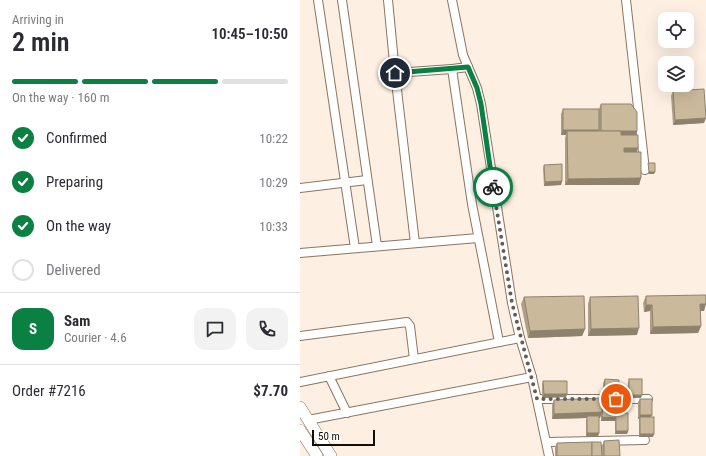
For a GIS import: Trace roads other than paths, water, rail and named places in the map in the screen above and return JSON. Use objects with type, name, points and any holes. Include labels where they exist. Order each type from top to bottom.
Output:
[{"type":"main road","points":[[300,406],[331,456]]},
{"type":"main road","points":[[300,430],[317,456]]},
{"type":"street","points":[[318,0],[355,248]]},
{"type":"street","points":[[342,0],[377,246]]},
{"type":"street","points":[[388,0],[415,243]]},
{"type":"street","points":[[452,0],[460,43],[477,88],[481,104],[509,285],[520,338],[532,377],[549,456]]},
{"type":"street","points":[[626,0],[645,170]]},
{"type":"street","points":[[395,73],[468,67]]},
{"type":"street","points":[[452,68],[472,204],[499,342]]},
{"type":"street","points":[[300,188],[367,180]]},
{"type":"street","points":[[300,253],[478,238]]},
{"type":"street","points":[[300,336],[407,322],[410,326],[414,359]]},
{"type":"street","points":[[300,382],[520,338]]},
{"type":"street","points":[[329,376],[347,413]]},
{"type":"street","points":[[308,420],[532,377]]},
{"type":"street","points":[[537,399],[648,399]]},
{"type":"street","points":[[546,442],[645,440]]}]
